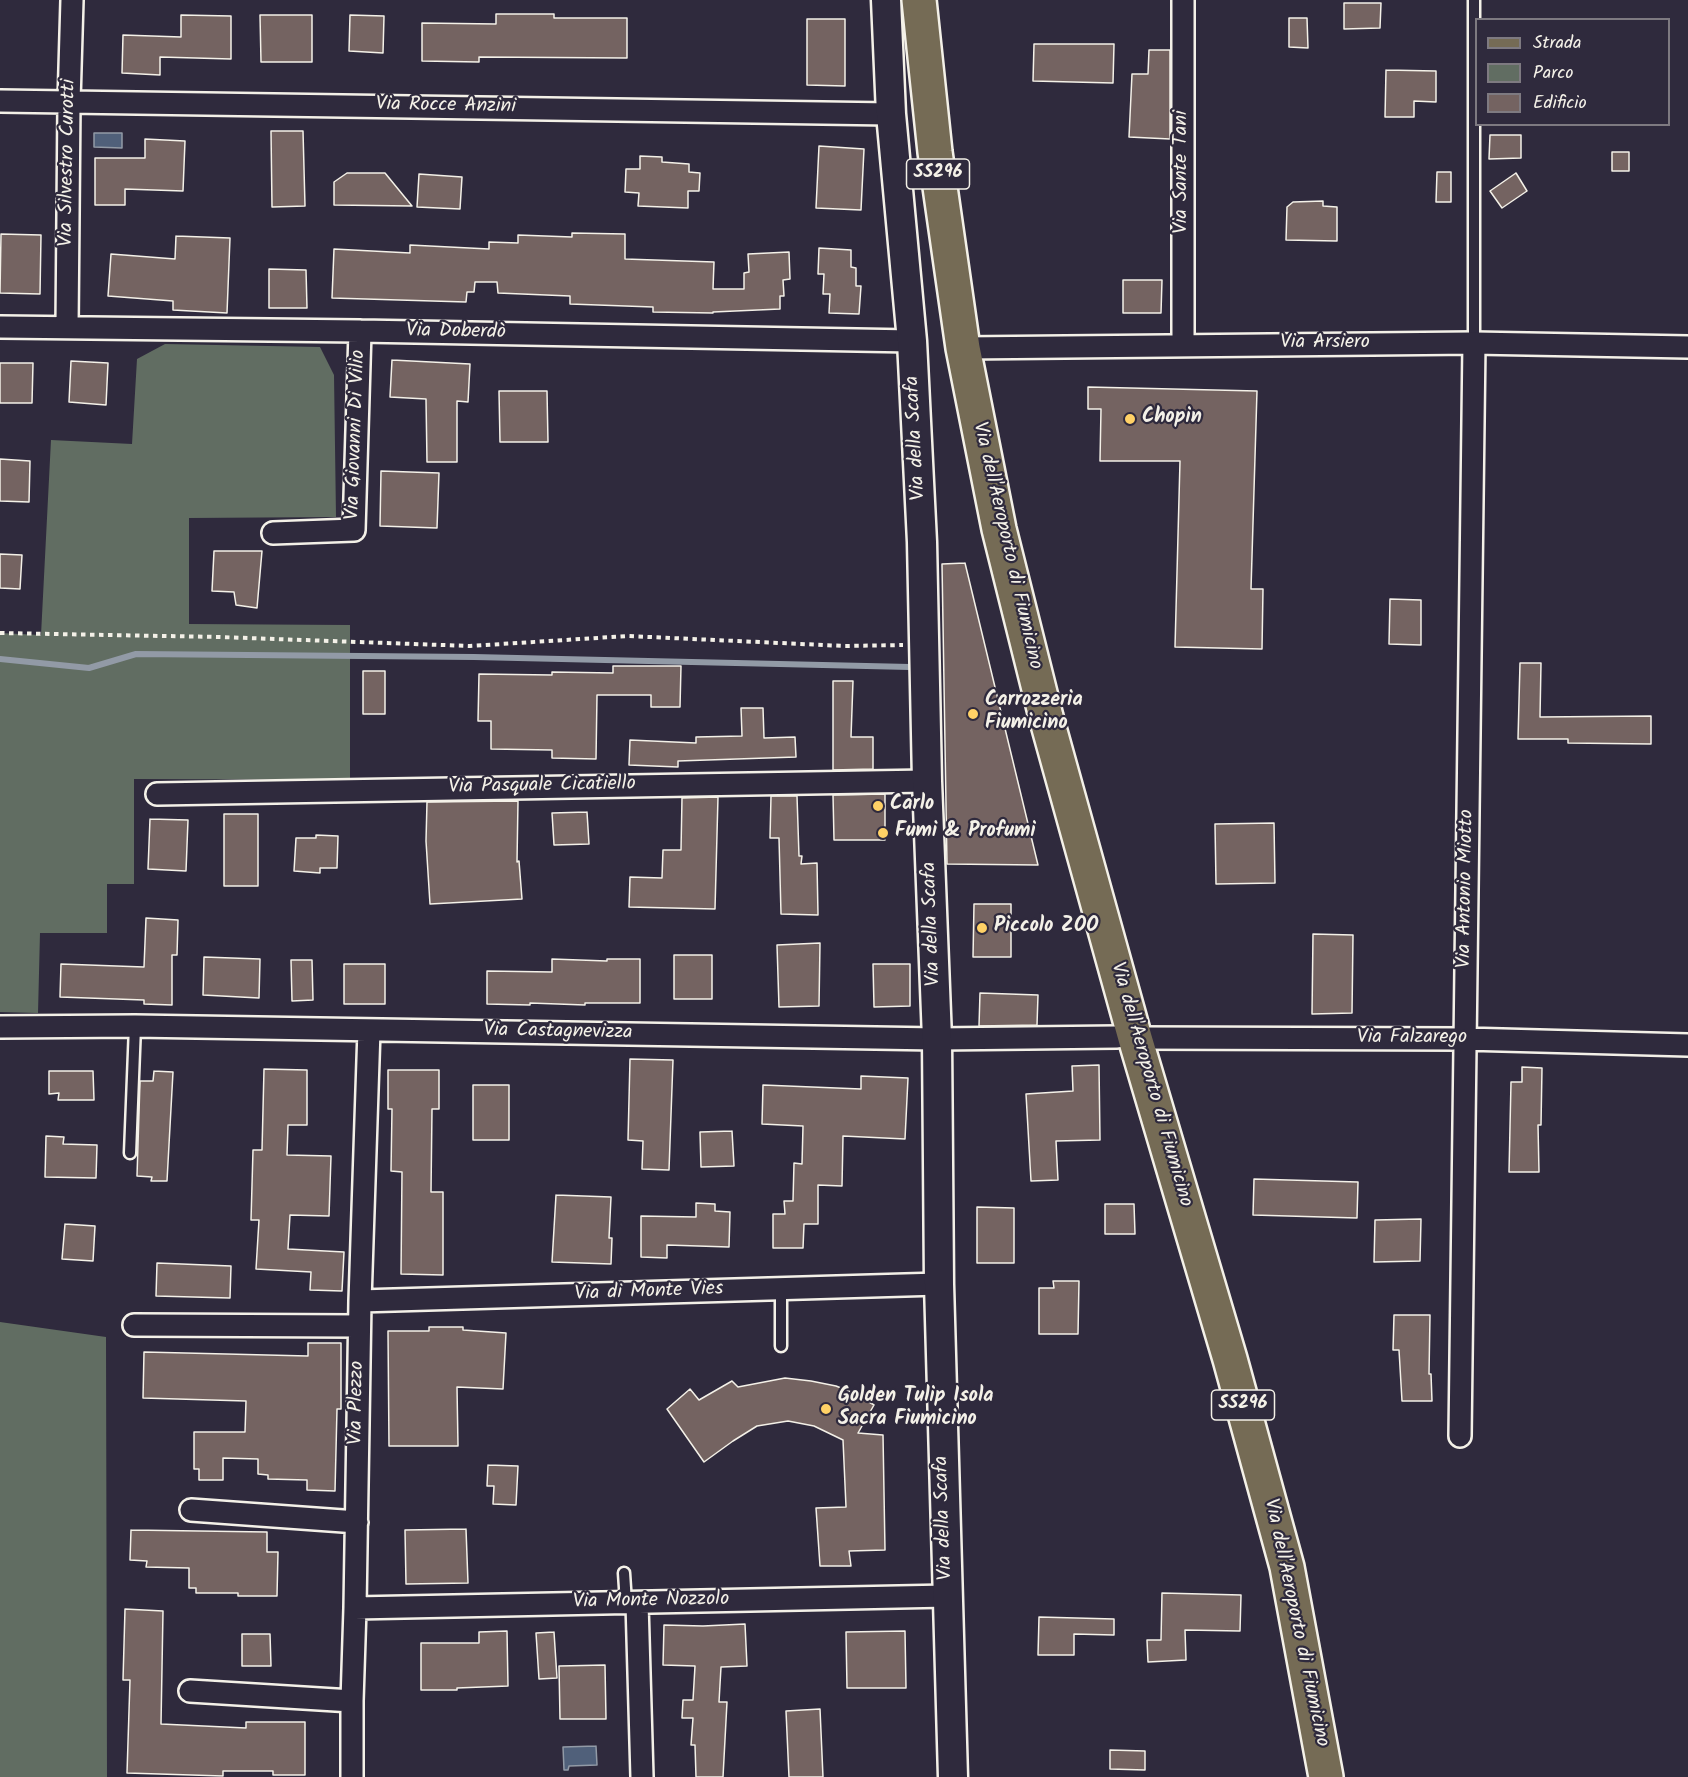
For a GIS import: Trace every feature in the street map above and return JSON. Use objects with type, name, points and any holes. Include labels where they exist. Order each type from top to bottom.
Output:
[{"type":"main road","name":"Via dell'Aeroporto di Fiumicino","points":[[919,0],[935,152],[963,348],[999,529],[1126,1038],[1230,1359],[1287,1567],[1326,1777]]},
{"type":"street","name":"Via Silvestro Curotti","points":[[67,327],[72,0]]},
{"type":"street","name":"Via della Scafa","points":[[886,0],[891,114],[912,341],[922,542],[927,781],[937,1039],[939,1284],[953,1777]]},
{"type":"street","name":"Via Sante Tani","points":[[1183,0],[1183,345]]},
{"type":"street","name":"Via Rocce Anzini","points":[[0,101],[891,114]]},
{"type":"street","name":"Via Doberdò","points":[[0,327],[912,341]]},
{"type":"street","name":"Via Giovanni Di Vilio","points":[[273,533],[354,530],[360,331]]},
{"type":"street","name":"Via Arsiero","points":[[963,348],[1474,343],[1688,347]]},
{"type":"street","name":"Via Antonio Miotto","points":[[1460,1436],[1474,343]]},
{"type":"street","name":"Via Pasquale Cicatiello","points":[[157,794],[927,781]]},
{"type":"street","name":"Via Castagnevizza","points":[[0,1028],[135,1026],[937,1039],[1126,1038]]},
{"type":"street","name":"Via Plezzo","points":[[352,1777],[359,1326],[369,1030]]},
{"type":"street","name":"Via Falzarego","points":[[1126,1038],[1466,1039],[1688,1045]]},
{"type":"street","name":"Via di Monte Vies","points":[[360,1301],[939,1284]]},
{"type":"street","points":[[134,1325],[359,1326]]},
{"type":"street","points":[[191,1510],[357,1522]]},
{"type":"street","name":"Via Monte Nozzolo","points":[[356,1608],[948,1596]]},
{"type":"street","points":[[632,1603],[642,1777]]},
{"type":"street","points":[[190,1691],[352,1701]]},
{"type":"lane","points":[[1474,0],[1474,343]]},
{"type":"lane","points":[[130,1153],[135,1026]]},
{"type":"lane","points":[[781,1289],[781,1346]]},
{"type":"lane","points":[[624,1573],[632,1603]]},
{"type":"path","points":[[0,633],[219,637],[470,646],[628,636],[845,646],[924,644]]},
{"type":"green space","points":[[165,344],[320,347],[334,375],[336,517],[189,518],[189,624],[350,625],[350,780],[134,779],[134,884],[107,884],[107,933],[40,933],[38,1013],[0,1012],[0,633],[41,635],[51,440],[132,444],[137,359]]},
{"type":"green space","points":[[0,1322],[106,1337],[107,1777],[0,1777]]},
{"type":"water","points":[[94,133],[122,133],[122,148],[94,147]]},
{"type":"water","points":[[596,1746],[597,1765],[569,1766],[568,1770],[564,1770],[563,1747]]},
{"type":"building","points":[[1344,3],[1381,3],[1380,28],[1344,29]]},
{"type":"building","points":[[496,14],[554,14],[554,18],[627,18],[627,58],[479,57],[479,62],[422,61],[422,23],[496,24]]},
{"type":"building","points":[[181,15],[231,16],[231,59],[160,57],[160,75],[122,73],[123,35],[181,37]]},
{"type":"building","points":[[260,15],[312,15],[312,62],[261,62]]},
{"type":"building","points":[[350,15],[384,16],[383,53],[349,51]]},
{"type":"building","points":[[1289,18],[1307,18],[1308,48],[1289,47]]},
{"type":"building","points":[[807,19],[845,19],[845,86],[807,85]]},
{"type":"building","points":[[1034,44],[1114,44],[1113,83],[1033,81]]},
{"type":"building","points":[[1149,50],[1170,50],[1170,139],[1129,137],[1132,74],[1148,74]]},
{"type":"building","points":[[1386,70],[1436,71],[1436,102],[1414,101],[1414,117],[1385,117]]},
{"type":"building","points":[[271,131],[303,131],[305,206],[272,207]]},
{"type":"building","points":[[1490,135],[1521,135],[1521,158],[1489,159]]},
{"type":"building","points":[[145,139],[185,141],[183,191],[125,189],[125,205],[95,205],[95,158],[145,158]]},
{"type":"building","points":[[819,146],[864,149],[861,210],[816,208]]},
{"type":"building","points":[[1612,152],[1629,152],[1629,171],[1612,171]]},
{"type":"building","points":[[640,156],[662,157],[662,162],[689,164],[689,172],[700,173],[699,191],[688,191],[688,208],[638,206],[639,193],[625,192],[626,169],[640,169]]},
{"type":"building","points":[[1437,172],[1451,172],[1451,202],[1436,202]]},
{"type":"building","points":[[347,173],[385,173],[412,206],[334,205],[334,182]]},
{"type":"building","points":[[1516,173],[1527,191],[1502,208],[1490,191]]},
{"type":"building","points":[[419,174],[462,177],[460,209],[417,207]]},
{"type":"building","points":[[1323,201],[1323,206],[1337,207],[1337,241],[1286,240],[1287,207],[1293,202]]},
{"type":"building","points":[[572,233],[625,234],[625,259],[714,262],[713,289],[744,289],[744,273],[749,272],[748,254],[789,252],[790,279],[783,280],[784,296],[780,296],[780,309],[713,313],[653,312],[653,307],[570,304],[570,296],[498,293],[497,282],[475,282],[474,292],[467,292],[466,302],[332,298],[334,249],[410,253],[410,245],[489,249],[489,242],[518,243],[518,235],[572,237]]},
{"type":"building","points":[[1,234],[41,235],[40,294],[0,293]]},
{"type":"building","points":[[176,236],[230,238],[227,313],[173,310],[173,301],[108,296],[111,254],[175,259]]},
{"type":"building","points":[[819,248],[851,250],[851,267],[856,268],[856,286],[861,286],[859,314],[829,313],[830,294],[823,294],[824,274],[818,274]]},
{"type":"building","points":[[269,269],[306,270],[307,308],[269,308]]},
{"type":"building","points":[[1123,280],[1162,280],[1161,313],[1123,313]]},
{"type":"building","points":[[392,360],[470,364],[468,402],[457,401],[457,462],[427,462],[426,399],[390,397]]},
{"type":"building","points":[[71,361],[108,363],[106,405],[69,402]]},
{"type":"building","points":[[0,363],[33,363],[32,403],[0,403]]},
{"type":"building","points":[[1088,387],[1257,391],[1251,589],[1263,589],[1262,649],[1175,647],[1180,461],[1100,461],[1101,409],[1088,409]]},
{"type":"building","points":[[499,391],[547,391],[548,442],[500,442]]},
{"type":"building","points":[[0,459],[30,461],[29,502],[0,501]]},
{"type":"building","points":[[381,471],[439,473],[437,528],[380,526]]},
{"type":"building","points":[[214,551],[262,551],[257,608],[236,605],[234,592],[212,591]]},
{"type":"building","points":[[0,554],[22,555],[20,589],[0,588]]},
{"type":"building","name":"Carrozzeria Fiumicino","points":[[965,563],[1038,865],[947,864],[942,564]]},
{"type":"building","points":[[1390,599],[1421,600],[1421,645],[1389,644]]},
{"type":"building","points":[[1520,663],[1541,663],[1540,717],[1651,716],[1651,744],[1568,743],[1568,739],[1518,739]]},
{"type":"building","points":[[613,666],[681,666],[680,707],[651,707],[651,695],[597,695],[596,759],[552,758],[552,750],[491,749],[491,721],[478,721],[479,674],[613,673]]},
{"type":"building","points":[[363,671],[385,671],[385,714],[363,714]]},
{"type":"building","points":[[833,681],[853,681],[851,737],[873,737],[873,769],[833,770]]},
{"type":"building","points":[[741,708],[763,708],[764,738],[795,737],[796,757],[678,761],[678,767],[629,765],[630,740],[696,743],[696,737],[742,736]]},
{"type":"building","points":[[885,794],[885,840],[834,840],[833,795]]},
{"type":"building","points":[[771,796],[797,796],[799,856],[802,856],[801,864],[817,863],[818,915],[781,914],[779,838],[770,838]]},
{"type":"building","points":[[718,797],[715,909],[629,907],[630,877],[662,878],[663,850],[681,850],[682,798]]},
{"type":"building","points":[[518,801],[517,862],[519,861],[522,899],[430,904],[426,841],[427,802]]},
{"type":"building","points":[[587,812],[589,844],[554,845],[552,813]]},
{"type":"building","points":[[224,814],[258,814],[258,886],[224,886]]},
{"type":"building","points":[[150,819],[188,820],[186,871],[148,869]]},
{"type":"building","points":[[1274,823],[1275,883],[1216,884],[1215,824]]},
{"type":"building","points":[[316,835],[338,836],[337,868],[320,868],[320,873],[294,871],[296,838],[316,838]]},
{"type":"building","points":[[974,904],[1011,904],[1011,957],[973,957]]},
{"type":"building","points":[[146,918],[178,920],[177,955],[172,955],[172,1005],[144,1004],[144,1000],[60,997],[61,964],[144,967]]},
{"type":"building","points":[[1313,934],[1353,935],[1352,1013],[1312,1014]]},
{"type":"building","points":[[820,943],[819,1006],[779,1007],[777,945]]},
{"type":"building","points":[[674,955],[712,955],[712,999],[674,999]]},
{"type":"building","points":[[204,957],[260,959],[259,998],[203,995]]},
{"type":"building","points":[[552,959],[607,961],[607,959],[640,959],[640,1003],[487,1004],[487,971],[552,972]]},
{"type":"building","points":[[291,960],[312,960],[313,1000],[292,1001]]},
{"type":"building","points":[[344,964],[385,964],[385,1004],[344,1004]]},
{"type":"building","points":[[873,964],[910,964],[910,1006],[874,1007]]},
{"type":"building","points":[[980,993],[1038,995],[1037,1025],[979,1026]]},
{"type":"building","points":[[630,1059],[673,1060],[669,1170],[642,1169],[643,1141],[628,1140]]},
{"type":"building","points":[[1099,1065],[1100,1140],[1056,1141],[1058,1180],[1031,1181],[1026,1094],[1073,1091],[1072,1066]]},
{"type":"building","points":[[1522,1067],[1542,1068],[1541,1125],[1538,1125],[1539,1172],[1509,1172],[1511,1082],[1522,1082]]},
{"type":"building","points":[[264,1069],[307,1070],[307,1125],[288,1125],[287,1155],[331,1156],[329,1216],[290,1215],[288,1249],[344,1252],[342,1291],[310,1290],[311,1272],[256,1269],[259,1220],[251,1220],[253,1150],[262,1150]]},
{"type":"building","points":[[388,1070],[439,1070],[439,1109],[432,1109],[431,1192],[443,1192],[443,1275],[401,1274],[402,1172],[391,1171],[392,1109],[388,1109]]},
{"type":"building","points":[[49,1071],[93,1071],[94,1100],[58,1100],[59,1093],[49,1094]]},
{"type":"building","points":[[154,1071],[173,1072],[167,1181],[151,1181],[152,1177],[137,1176],[140,1081],[153,1081]]},
{"type":"building","points":[[861,1076],[908,1078],[905,1139],[843,1136],[842,1186],[818,1185],[818,1224],[804,1224],[803,1248],[773,1248],[773,1214],[785,1214],[784,1201],[793,1201],[794,1163],[802,1164],[803,1126],[762,1124],[763,1085],[861,1089]]},
{"type":"building","points":[[473,1085],[509,1085],[509,1140],[473,1140]]},
{"type":"building","points":[[732,1131],[734,1166],[701,1167],[700,1132]]},
{"type":"building","points":[[46,1136],[64,1137],[63,1144],[97,1145],[96,1178],[45,1177]]},
{"type":"building","points":[[1254,1179],[1358,1182],[1357,1218],[1253,1215]]},
{"type":"building","points":[[556,1195],[611,1197],[609,1238],[612,1238],[611,1264],[552,1262]]},
{"type":"building","points":[[696,1203],[715,1204],[715,1211],[730,1212],[729,1247],[667,1245],[667,1258],[641,1257],[641,1216],[696,1217]]},
{"type":"building","points":[[1105,1204],[1134,1204],[1135,1234],[1105,1234]]},
{"type":"building","points":[[977,1207],[1014,1208],[1014,1263],[977,1263]]},
{"type":"building","points":[[1421,1219],[1420,1261],[1374,1262],[1375,1220]]},
{"type":"building","points":[[65,1224],[95,1226],[93,1261],[62,1259]]},
{"type":"building","points":[[157,1263],[231,1266],[230,1298],[156,1296]]},
{"type":"building","points":[[1053,1281],[1079,1281],[1078,1334],[1039,1334],[1039,1288],[1054,1288]]},
{"type":"building","points":[[1394,1315],[1430,1315],[1429,1374],[1431,1374],[1432,1401],[1402,1401],[1399,1350],[1393,1350]]},
{"type":"building","points":[[429,1327],[463,1327],[463,1330],[506,1333],[503,1389],[457,1387],[458,1446],[389,1446],[388,1331],[429,1331]]},
{"type":"building","points":[[308,1343],[341,1343],[341,1409],[337,1409],[335,1491],[307,1490],[307,1480],[268,1479],[268,1475],[258,1474],[258,1459],[223,1458],[223,1480],[199,1480],[199,1469],[194,1469],[194,1432],[245,1432],[246,1401],[143,1398],[144,1352],[308,1356]]},
{"type":"building","points":[[785,1378],[836,1386],[874,1405],[858,1433],[883,1435],[885,1550],[849,1551],[851,1566],[820,1566],[816,1508],[846,1507],[843,1440],[814,1426],[788,1421],[757,1426],[704,1462],[667,1409],[690,1389],[699,1400],[732,1381],[738,1387]]},
{"type":"building","points":[[488,1465],[518,1466],[516,1505],[493,1504],[494,1486],[487,1486]]},
{"type":"building","points":[[466,1529],[468,1583],[406,1584],[405,1530]]},
{"type":"building","points":[[131,1530],[267,1532],[267,1552],[278,1552],[277,1596],[196,1593],[196,1588],[189,1588],[189,1568],[146,1567],[147,1561],[130,1560]]},
{"type":"building","points":[[1162,1593],[1241,1595],[1240,1631],[1185,1630],[1186,1660],[1148,1662],[1147,1640],[1161,1640]]},
{"type":"building","points":[[125,1609],[163,1611],[161,1724],[246,1728],[246,1722],[305,1722],[305,1775],[273,1775],[273,1771],[223,1771],[223,1776],[127,1773],[130,1680],[123,1680]]},
{"type":"building","points":[[1039,1617],[1114,1619],[1114,1635],[1074,1634],[1074,1655],[1038,1655]]},
{"type":"building","points":[[745,1624],[747,1666],[721,1667],[719,1702],[727,1702],[723,1777],[696,1777],[695,1745],[691,1745],[693,1718],[682,1718],[683,1700],[693,1700],[695,1666],[663,1665],[664,1625]]},
{"type":"building","points":[[507,1631],[508,1686],[421,1690],[421,1643],[479,1643],[479,1632]]},
{"type":"building","points":[[905,1631],[906,1688],[847,1688],[846,1632]]},
{"type":"building","points":[[554,1632],[557,1678],[539,1679],[536,1633]]},
{"type":"building","points":[[242,1634],[270,1634],[271,1666],[242,1666]]},
{"type":"building","points":[[605,1665],[606,1719],[560,1719],[559,1666]]},
{"type":"building","points":[[820,1709],[823,1777],[789,1777],[786,1711]]},
{"type":"building","points":[[1110,1750],[1145,1751],[1145,1770],[1110,1769]]},
{"type":"waterway","points":[[0,659],[89,668],[136,654],[474,657],[910,667]]},
{"type":"place","name":"Chopin","points":[[1130,419]]},
{"type":"place","name":"Carrozzeria Fiumicino","points":[[973,714]]},
{"type":"place","name":"Carlo","points":[[878,806]]},
{"type":"place","name":"Fumi & Profumi","points":[[883,833]]},
{"type":"place","name":"Piccolo ZOO","points":[[982,928]]},
{"type":"place","name":"Golden Tulip Isola Sacra Fiumicino","points":[[826,1409]]}]
